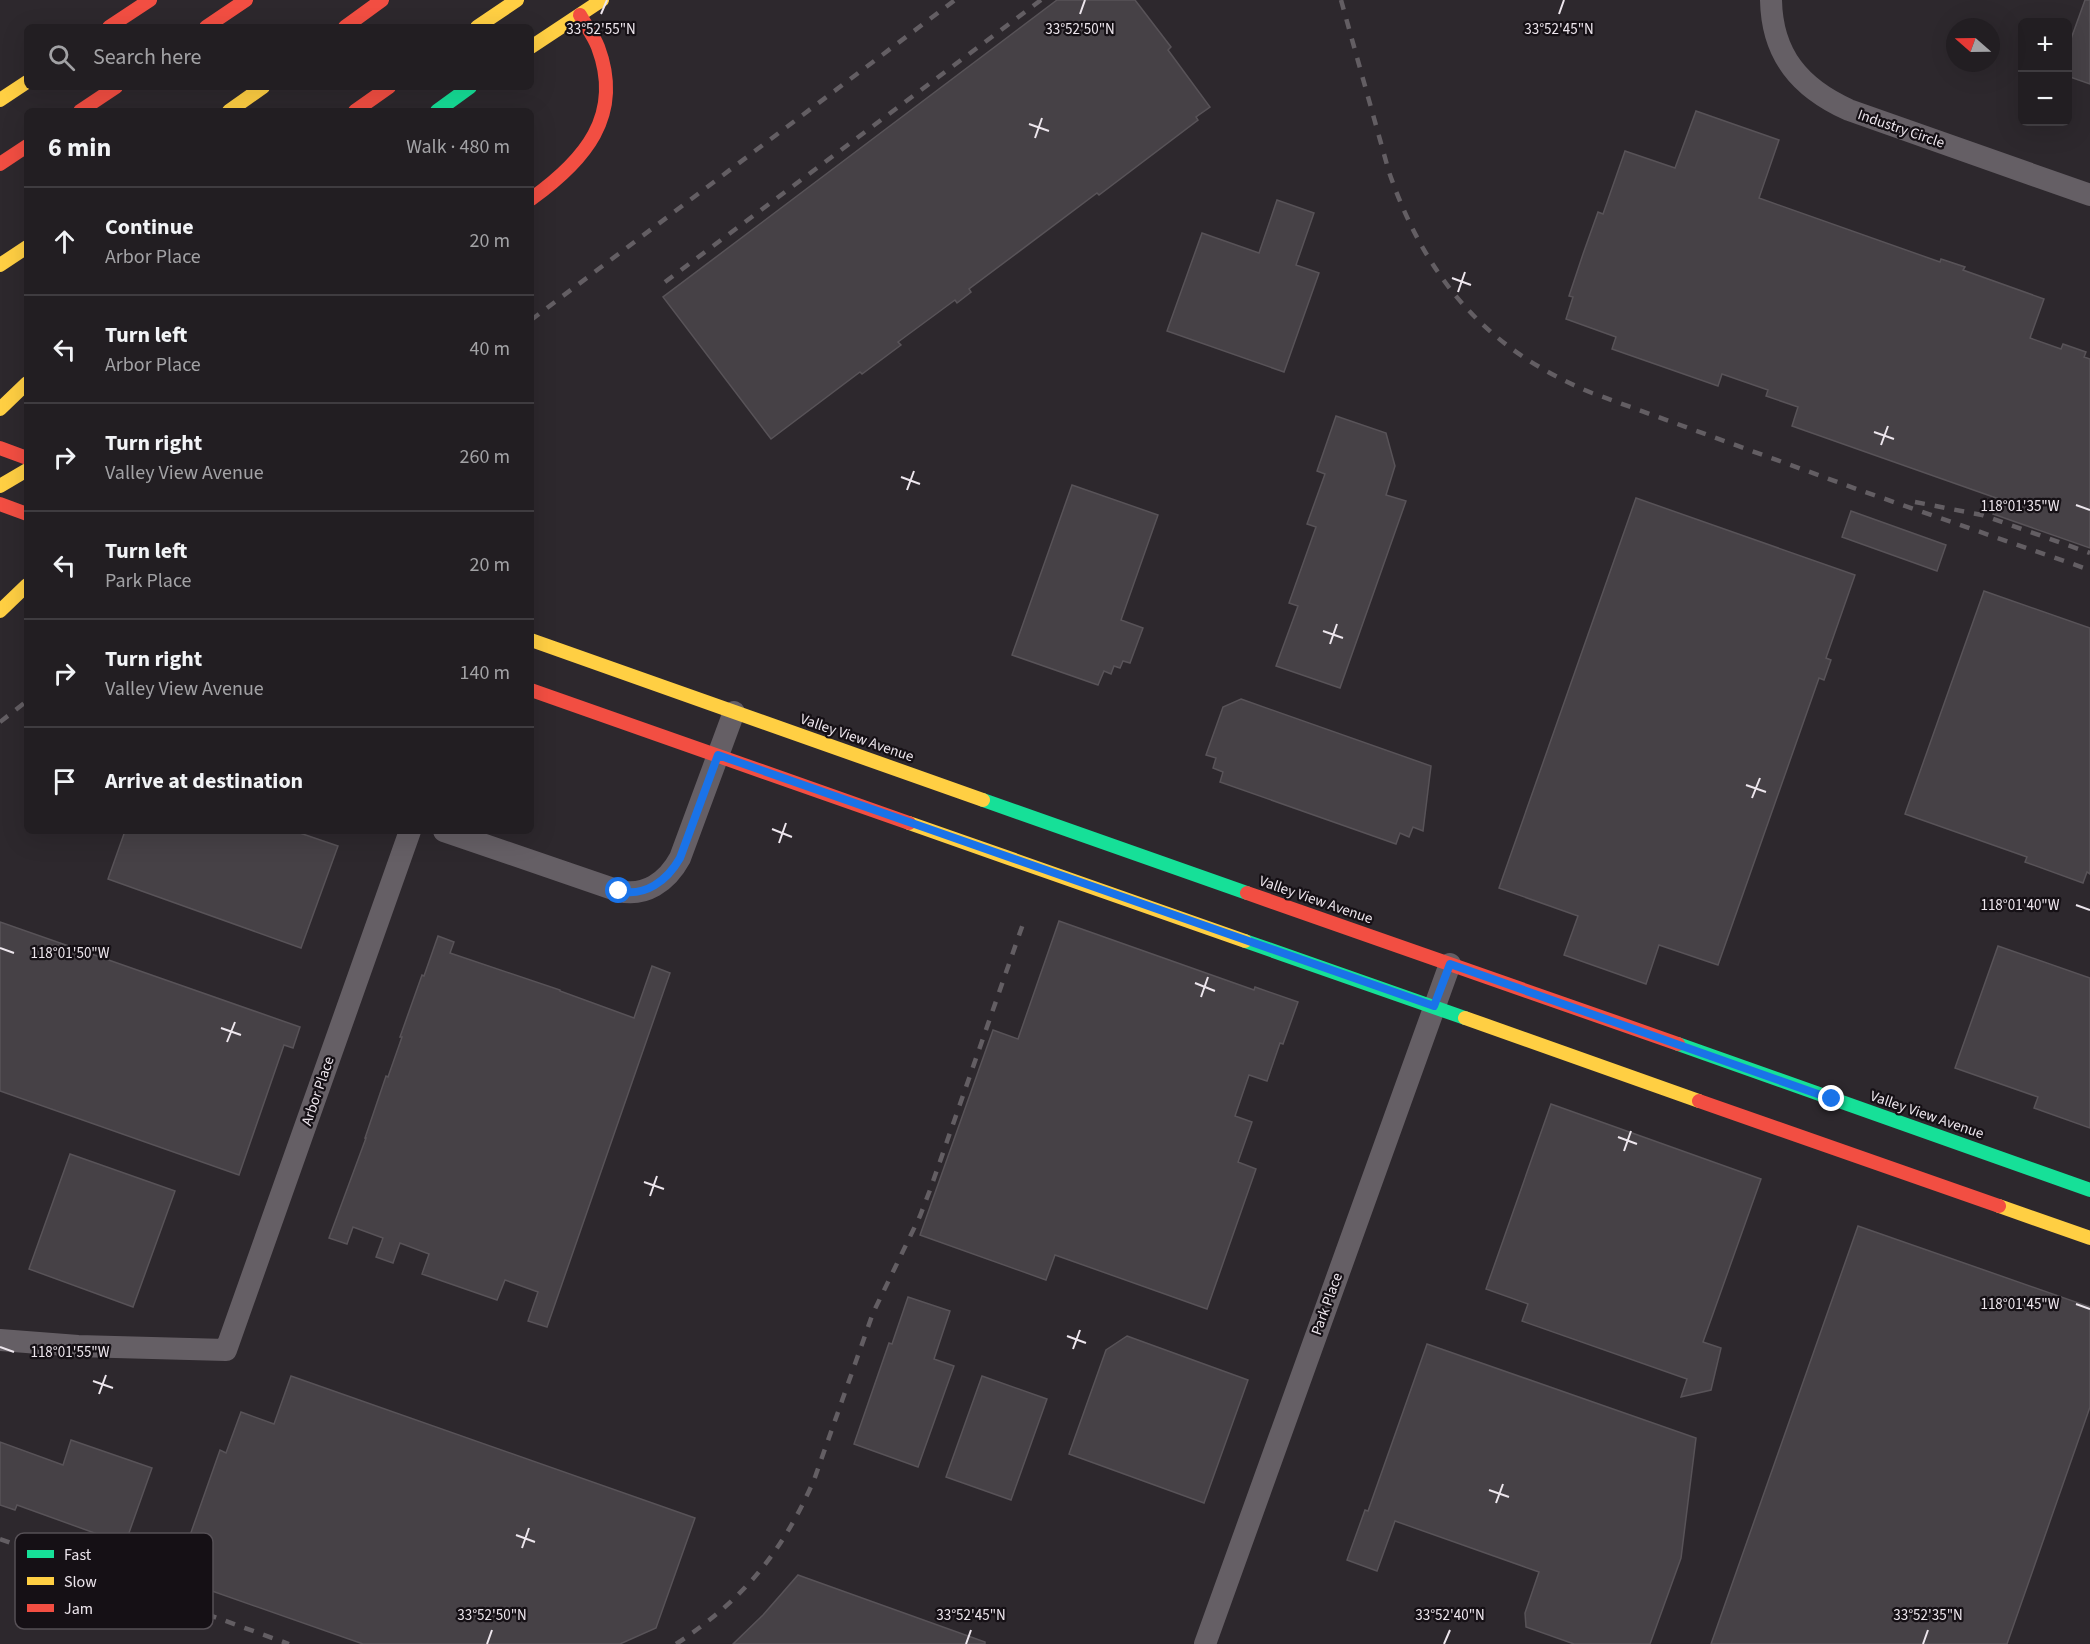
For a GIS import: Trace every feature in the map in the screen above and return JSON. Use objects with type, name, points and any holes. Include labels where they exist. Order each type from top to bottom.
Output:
[{"type":"main road","points":[[114,24],[150,0]]},
{"type":"main road","points":[[210,24],[246,0]]},
{"type":"main road","points":[[349,24],[382,0]]},
{"type":"main road","points":[[481,24],[517,0]]},
{"type":"main road","points":[[534,45],[602,0]]},
{"type":"main road","points":[[534,197],[557,181],[577,162],[595,136],[606,105],[607,78],[601,53],[580,15]]},
{"type":"main road","points":[[0,100],[24,84]]},
{"type":"main road","points":[[84,108],[112,90]]},
{"type":"main road","points":[[233,108],[259,90]]},
{"type":"main road","points":[[359,108],[386,90]]},
{"type":"main road","points":[[441,108],[466,90]]},
{"type":"main road","points":[[0,164],[24,148]]},
{"type":"main road","points":[[0,265],[24,249]]},
{"type":"main road","points":[[0,409],[24,386]]},
{"type":"main road","points":[[0,448],[24,457]]},
{"type":"main road","points":[[0,486],[22,473]]},
{"type":"main road","points":[[0,504],[24,513]]},
{"type":"main road","points":[[0,610],[24,588]]},
{"type":"main road","name":"Valley View Avenue","points":[[534,641],[2090,1190]]},
{"type":"main road","points":[[534,691],[2090,1238]]},
{"type":"street","name":"Industry Circle","points":[[1771,0],[1774,32],[1783,55],[1805,83],[1819,95],[1849,111],[2090,195]]},
{"type":"street","points":[[453,834],[619,891],[628,893],[648,889],[657,885],[670,873],[680,858],[734,712]]},
{"type":"street","name":"Arbor Place","points":[[0,1340],[78,1346],[226,1350],[409,834]]},
{"type":"street","name":"Park Place","points":[[1205,1644],[1450,964]]},
{"type":"building","points":[[1057,0],[1135,0],[1171,47],[1168,50],[1210,107],[1196,117],[1198,120],[1099,195],[1097,193],[969,289],[971,292],[957,303],[955,300],[898,342],[901,345],[862,374],[860,372],[771,439],[663,297]]},
{"type":"building","points":[[2085,0],[2090,0],[2090,84],[2072,78],[2072,36]]},
{"type":"building","points":[[1696,111],[1779,140],[1759,198],[1940,262],[1941,259],[1965,267],[1963,270],[2044,299],[2030,338],[2061,349],[2063,344],[2086,352],[2084,357],[2090,359],[2090,548],[1993,514],[1999,499],[1792,426],[1798,407],[1766,396],[1768,390],[1722,374],[1718,386],[1612,349],[1616,337],[1566,319],[1573,297],[1569,296],[1583,254],[1598,212],[1603,214],[1625,151],[1675,168]]},
{"type":"building","points":[[1277,200],[1314,213],[1296,265],[1319,273],[1284,372],[1167,331],[1202,233],[1259,253]]},
{"type":"building","points":[[1336,416],[1386,433],[1395,466],[1386,495],[1406,501],[1340,688],[1276,666],[1298,606],[1289,603],[1316,527],[1307,524],[1325,474],[1317,471]]},
{"type":"building","points":[[1072,485],[1158,515],[1121,620],[1143,628],[1130,663],[1123,661],[1120,668],[1114,666],[1111,674],[1104,671],[1098,685],[1012,655]]},
{"type":"building","points":[[1636,498],[1855,575],[1826,658],[1831,660],[1824,680],[1819,678],[1718,965],[1659,945],[1646,984],[1564,955],[1578,916],[1499,888]]},
{"type":"building","points":[[1851,511],[1946,545],[1937,571],[1842,537]]},
{"type":"building","points":[[1984,591],[2090,628],[2090,874],[2087,872],[2083,883],[2025,862],[2027,857],[1905,814]]},
{"type":"building","points":[[1241,699],[1431,766],[1423,831],[1413,827],[1409,837],[1400,833],[1396,844],[1220,782],[1223,772],[1213,768],[1216,758],[1206,755],[1223,707]]},
{"type":"building","points":[[124,834],[303,834],[338,846],[301,948],[108,879]]},
{"type":"building","points":[[1059,921],[1254,990],[1255,987],[1298,1002],[1267,1081],[1249,1075],[1235,1116],[1252,1122],[1238,1162],[1256,1169],[1207,1309],[1055,1255],[1046,1280],[920,1235],[993,1030],[1018,1039]]},
{"type":"building","points":[[0,922],[300,1027],[293,1048],[284,1045],[239,1175],[0,1091]]},
{"type":"building","points":[[438,936],[454,942],[450,953],[634,1018],[652,966],[670,973],[547,1327],[528,1321],[538,1292],[505,1280],[497,1300],[422,1274],[429,1254],[400,1243],[393,1263],[376,1257],[383,1238],[353,1227],[347,1244],[329,1238],[386,1076],[388,1077],[422,975],[424,976]]},
{"type":"building","points":[[1998,946],[2090,978],[2090,1128],[2034,1108],[2038,1097],[1955,1068]]},
{"type":"building","points":[[1551,1104],[1761,1179],[1703,1342],[1721,1348],[1711,1390],[1681,1397],[1687,1379],[1522,1321],[1528,1304],[1486,1289]]},
{"type":"building","points":[[70,1154],[175,1191],[133,1307],[29,1269]]},
{"type":"building","points":[[1858,1226],[2090,1307],[2090,1407],[2007,1644],[1711,1644]]},
{"type":"building","points":[[908,1297],[950,1311],[934,1359],[954,1366],[918,1467],[854,1444],[889,1343],[892,1344]]},
{"type":"building","points":[[1127,1336],[1248,1380],[1204,1503],[1069,1454],[1106,1350]]},
{"type":"building","points":[[1427,1344],[1696,1438],[1681,1558],[1650,1644],[1574,1644],[1526,1627],[1525,1613],[1539,1572],[1395,1521],[1377,1571],[1347,1560],[1365,1510],[1368,1511]]},
{"type":"building","points":[[291,1376],[695,1518],[656,1628],[620,1644],[363,1644],[213,1591],[213,1533],[191,1533],[220,1450],[226,1453],[241,1412],[274,1424]]},
{"type":"building","points":[[982,1376],[1047,1399],[1011,1500],[946,1477]]},
{"type":"building","points":[[71,1440],[152,1468],[129,1533],[95,1533],[17,1505],[15,1510],[0,1505],[0,1442],[63,1465]]},
{"type":"building","points":[[798,1575],[985,1642],[985,1644],[733,1644],[763,1615]]},
{"type":"railway","points":[[534,318],[955,0]]},
{"type":"railway","points":[[665,282],[1041,0]]},
{"type":"railway","points":[[1341,0],[1389,172],[1422,246],[1442,278],[1465,306],[1491,332],[1521,355],[1555,376],[1592,393],[1865,492],[2090,570]]},
{"type":"railway","points":[[1915,502],[1982,515],[2090,553]]},
{"type":"railway","points":[[0,722],[24,703]]},
{"type":"railway","points":[[676,1644],[741,1592],[774,1552],[802,1506],[814,1480],[873,1313],[920,1216],[930,1190],[1024,921]]},
{"type":"railway","points":[[0,1539],[15,1544]]},
{"type":"railway","points":[[213,1616],[289,1644]]},
{"type":"traffic: fast","points":[[441,108],[466,90]]},
{"type":"traffic: fast","points":[[983,800],[1247,893]]},
{"type":"traffic: fast","points":[[1245,941],[1465,1018]]},
{"type":"traffic: fast","points":[[1678,1044],[2090,1190]]},
{"type":"traffic: slow","points":[[481,24],[517,0]]},
{"type":"traffic: slow","points":[[534,45],[602,0]]},
{"type":"traffic: slow","points":[[0,100],[24,84]]},
{"type":"traffic: slow","points":[[233,108],[259,90]]},
{"type":"traffic: slow","points":[[0,265],[24,249]]},
{"type":"traffic: slow","points":[[0,409],[24,386]]},
{"type":"traffic: slow","points":[[0,486],[24,472]]},
{"type":"traffic: slow","points":[[0,611],[24,588]]},
{"type":"traffic: slow","points":[[534,641],[983,800]]},
{"type":"traffic: slow","points":[[909,823],[1245,941]]},
{"type":"traffic: slow","points":[[1465,1018],[1699,1101]]},
{"type":"traffic: slow","points":[[1999,1206],[2090,1238]]},
{"type":"traffic: jam","points":[[114,24],[150,0]]},
{"type":"traffic: jam","points":[[210,24],[246,0]]},
{"type":"traffic: jam","points":[[349,24],[382,0]]},
{"type":"traffic: jam","points":[[534,197],[567,169],[582,152],[594,135],[602,115],[606,95],[605,72],[598,47],[580,15]]},
{"type":"traffic: jam","points":[[84,108],[112,90]]},
{"type":"traffic: jam","points":[[359,108],[385,90]]},
{"type":"traffic: jam","points":[[0,164],[24,148]]},
{"type":"traffic: jam","points":[[0,448],[24,457]]},
{"type":"traffic: jam","points":[[0,504],[24,513]]},
{"type":"traffic: jam","points":[[534,691],[909,823]]},
{"type":"traffic: jam","points":[[1247,893],[1678,1044]]},
{"type":"traffic: jam","points":[[1699,1101],[1999,1206]]},
{"type":"route","points":[[619,891],[628,893],[648,889],[657,885],[675,867],[718,755],[1434,1006],[1450,964],[1832,1099]]}]
